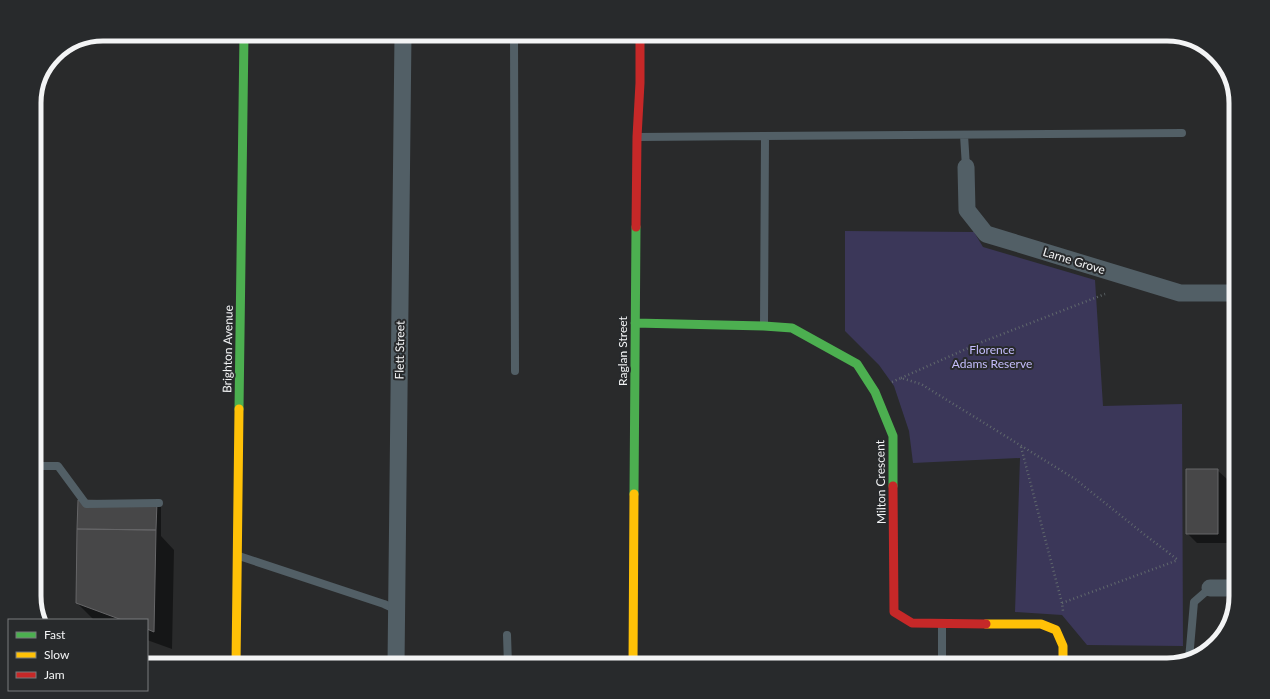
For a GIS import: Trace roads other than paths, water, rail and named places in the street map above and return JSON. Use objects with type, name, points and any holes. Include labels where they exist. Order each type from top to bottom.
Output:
[{"type":"street","name":"Brighton Avenue","points":[[236,658],[244,41]]},
{"type":"street","name":"Flett Street","points":[[396,658],[402,41]]},
{"type":"street","name":"Raglan Street","points":[[632,658],[637,137],[640,83],[640,41]]},
{"type":"street","name":"Larne Grove","points":[[966,167],[967,210],[986,234],[1180,294],[1229,293]]},
{"type":"street","name":"Milton Crescent","points":[[635,323],[792,328],[857,364],[876,392],[893,436],[894,612],[912,623],[1041,624],[1056,630],[1063,646],[1063,658]]},
{"type":"street","points":[[1210,588],[1229,588]]},
{"type":"lane","points":[[514,41],[515,371]]},
{"type":"lane","points":[[637,137],[1182,133]]},
{"type":"lane","points":[[964,135],[966,167]]},
{"type":"lane","points":[[764,326],[765,136]]},
{"type":"lane","points":[[41,466],[58,466],[86,504],[159,503]]},
{"type":"lane","points":[[238,556],[384,604],[397,610]]},
{"type":"lane","points":[[1189,654],[1194,602],[1210,588]]},
{"type":"lane","points":[[942,624],[942,658]]},
{"type":"lane","points":[[507,635],[508,658]]},
{"type":"park label","name":"Florence Adams Reserve","points":[[992,357]]}]
